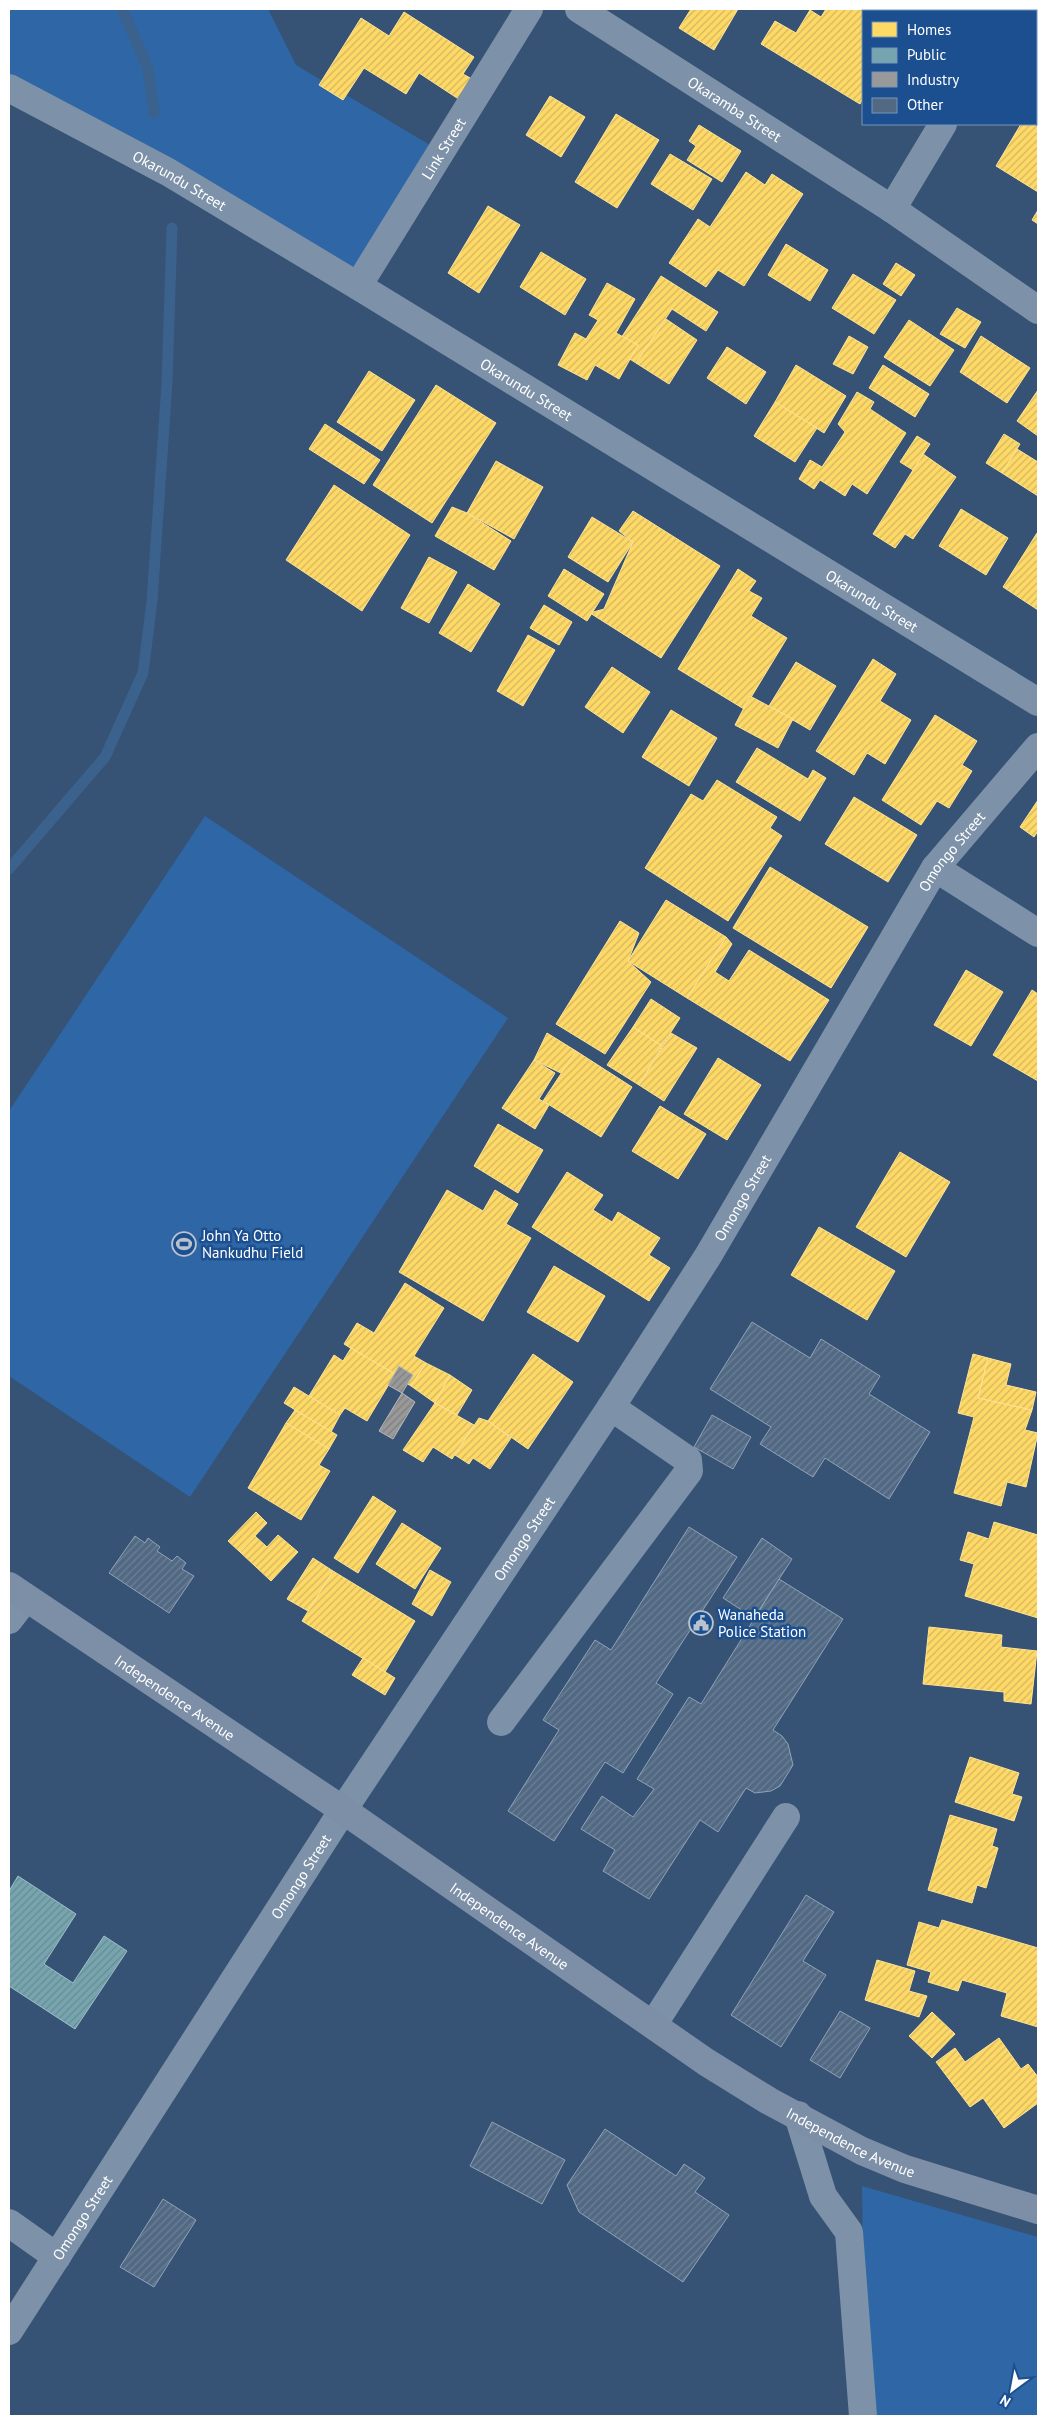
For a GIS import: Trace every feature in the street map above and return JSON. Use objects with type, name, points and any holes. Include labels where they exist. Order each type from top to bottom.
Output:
[{"type":"main road","name":"Independence Avenue","points":[[17,1592],[343,1810],[653,2025],[769,2101],[862,2151],[905,2170],[1038,2210]]},
{"type":"street","name":"Link Street","points":[[358,286],[529,9]]},
{"type":"street","name":"Okaramba Street","points":[[579,9],[892,209],[1038,310]]},
{"type":"street","name":"Okarundu Street","points":[[12,96],[168,172],[1038,702]]},
{"type":"street","points":[[892,209],[941,125]]},
{"type":"street","name":"Omongo Street","points":[[9,2330],[343,1810],[611,1407],[708,1256],[935,868],[1038,747]]},
{"type":"street","points":[[935,868],[1038,933]]},
{"type":"street","points":[[501,1722],[689,1471],[688,1460],[611,1407]]},
{"type":"street","points":[[9,1620],[17,1592]]},
{"type":"street","points":[[653,2025],[786,1817]]},
{"type":"street","points":[[798,2115],[823,2196],[849,2232],[863,2416]]},
{"type":"street","points":[[9,2224],[57,2257]]},
{"type":"shaded area","points":[[9,9],[268,9],[296,65],[440,151],[358,286],[9,88]]},
{"type":"shaded area","name":"John Ya Otto Nankudhu Field","points":[[205,816],[508,1018],[190,1497],[9,1376],[9,1111]]},
{"type":"shaded area","points":[[862,2186],[1038,2237],[1038,2416],[865,2416]]},
{"type":"building: Homes","points":[[691,9],[738,9],[714,50],[679,28]]},
{"type":"building: Homes","points":[[826,9],[867,10],[862,10],[862,100],[860,104],[761,44],[775,21],[796,33],[810,10],[821,17]]},
{"type":"building: Homes","points":[[404,12],[474,57],[463,74],[472,79],[460,100],[419,73],[406,94],[364,68],[343,100],[319,85],[361,18],[389,36]]},
{"type":"building: Homes","points":[[550,96],[585,117],[561,157],[526,135]]},
{"type":"building: Homes","points":[[616,114],[659,140],[617,208],[575,182]]},
{"type":"building: Homes","points":[[699,125],[741,151],[722,182],[687,160],[696,146],[689,141]]},
{"type":"building: Homes","points":[[1020,125],[1034,125],[1038,127],[1038,192],[996,166]]},
{"type":"building: Homes","points":[[670,154],[712,179],[693,210],[651,184]]},
{"type":"building: Homes","points":[[746,172],[765,185],[772,174],[803,194],[744,286],[718,270],[706,287],[669,263],[698,219],[710,227]]},
{"type":"building: Homes","points":[[488,206],[520,225],[479,293],[448,273]]},
{"type":"building: Homes","points":[[1038,210],[1038,224],[1032,220]]},
{"type":"building: Homes","points":[[786,244],[828,270],[810,301],[768,275]]},
{"type":"building: Homes","points":[[541,252],[586,279],[565,315],[520,287]]},
{"type":"building: Homes","points":[[896,263],[915,275],[901,296],[883,284]]},
{"type":"building: Homes","points":[[853,274],[896,300],[874,334],[832,308]]},
{"type":"building: Homes","points":[[661,276],[718,312],[706,331],[672,309],[636,363],[614,349]]},
{"type":"building: Homes","points":[[607,283],[635,299],[616,333],[638,345],[619,379],[595,365],[587,380],[558,365],[575,333],[586,339],[598,320],[589,315]]},
{"type":"building: Homes","points":[[957,308],[981,322],[965,348],[940,334]]},
{"type":"building: Homes","points":[[666,319],[697,340],[669,384],[636,363]]},
{"type":"building: Homes","points":[[909,320],[954,350],[930,386],[884,357]]},
{"type":"building: Homes","points":[[849,336],[868,347],[853,374],[833,364]]},
{"type":"building: Homes","points":[[981,336],[1030,368],[1007,403],[960,372]]},
{"type":"building: Homes","points":[[727,347],[766,372],[746,404],[707,378]]},
{"type":"building: Homes","points":[[796,365],[846,396],[824,433],[775,402]]},
{"type":"building: Homes","points":[[883,365],[929,394],[915,417],[869,388]]},
{"type":"building: Homes","points":[[369,371],[415,400],[382,451],[337,422]]},
{"type":"building: Homes","points":[[436,385],[496,423],[432,523],[373,485]]},
{"type":"building: Homes","points":[[1038,390],[1038,436],[1017,421]]},
{"type":"building: Homes","points":[[857,392],[874,402],[870,409],[906,433],[867,494],[852,484],[845,496],[820,480],[814,489],[799,479],[810,460],[822,467],[845,432],[838,424]]},
{"type":"building: Homes","points":[[775,402],[817,428],[795,462],[754,436]]},
{"type":"building: Homes","points":[[325,424],[380,460],[364,484],[309,449]]},
{"type":"building: Homes","points":[[1004,434],[1020,444],[1002,473],[986,463]]},
{"type":"building: Homes","points":[[917,436],[930,444],[913,470],[900,462]]},
{"type":"building: Homes","points":[[1017,449],[1038,462],[1038,496],[1002,473]]},
{"type":"building: Homes","points":[[923,454],[956,477],[913,539],[905,534],[895,548],[873,534]]},
{"type":"building: Homes","points":[[496,461],[543,487],[514,539],[467,513]]},
{"type":"building: Homes","points":[[334,485],[410,535],[362,611],[286,560]]},
{"type":"building: Homes","points":[[452,507],[467,513],[511,541],[494,570],[435,536]]},
{"type":"building: Homes","points":[[961,509],[1008,538],[986,575],[939,546]]},
{"type":"building: Homes","points":[[633,511],[720,566],[661,658],[590,613],[604,609],[633,542],[619,531]]},
{"type":"building: Homes","points":[[592,517],[633,542],[608,582],[568,557]]},
{"type":"building: Homes","points":[[1038,534],[1038,610],[1003,587]]},
{"type":"building: Homes","points":[[429,557],[457,572],[429,623],[401,608]]},
{"type":"building: Homes","points":[[564,569],[604,594],[587,621],[548,596]]},
{"type":"building: Homes","points":[[738,569],[756,581],[749,591],[762,598],[751,616],[787,638],[744,709],[678,669]]},
{"type":"building: Homes","points":[[468,584],[500,604],[471,652],[439,633]]},
{"type":"building: Homes","points":[[544,605],[572,622],[559,645],[530,628]]},
{"type":"building: Homes","points":[[528,635],[555,650],[523,706],[497,691]]},
{"type":"building: Homes","points":[[873,659],[896,674],[880,701],[911,720],[885,764],[867,753],[854,775],[816,751]]},
{"type":"building: Homes","points":[[796,662],[836,686],[810,730],[769,706]]},
{"type":"building: Homes","points":[[612,667],[650,692],[623,733],[585,707]]},
{"type":"building: Homes","points":[[750,696],[793,719],[778,748],[735,725]]},
{"type":"building: Homes","points":[[671,710],[717,738],[689,786],[642,757]]},
{"type":"building: Homes","points":[[935,715],[977,741],[962,765],[972,771],[949,808],[937,801],[921,825],[882,800]]},
{"type":"building: Homes","points":[[757,748],[808,779],[813,770],[826,778],[800,821],[736,782]]},
{"type":"building: Homes","points":[[717,780],[777,817],[770,828],[782,836],[728,921],[645,868],[691,794],[703,801]]},
{"type":"building: Homes","points":[[854,797],[917,835],[888,882],[825,844]]},
{"type":"building: Homes","points":[[1038,800],[1038,831],[1034,837],[1020,827]]},
{"type":"building: Homes","points":[[770,867],[868,927],[831,988],[733,928]]},
{"type":"building: Homes","points":[[666,900],[726,937],[687,998],[628,961]]},
{"type":"building: Homes","points":[[620,921],[639,933],[628,961],[651,982],[605,1054],[556,1024]]},
{"type":"building: Homes","points":[[726,937],[732,944],[715,972],[729,981],[749,950],[829,1000],[790,1061],[687,998]]},
{"type":"building: Homes","points":[[966,970],[1003,992],[971,1046],[934,1025]]},
{"type":"building: Homes","points":[[1032,990],[1038,994],[1038,1081],[993,1055]]},
{"type":"building: Homes","points":[[651,999],[680,1018],[662,1046],[633,1027]]},
{"type":"building: Homes","points":[[633,1027],[662,1046],[639,1085],[607,1065]]},
{"type":"building: Homes","points":[[547,1033],[576,1051],[563,1074],[534,1060]]},
{"type":"building: Homes","points":[[671,1033],[697,1048],[664,1101],[639,1085]]},
{"type":"building: Homes","points":[[576,1051],[632,1087],[601,1137],[543,1101]]},
{"type":"building: Homes","points":[[718,1058],[761,1085],[727,1140],[684,1114]]},
{"type":"building: Homes","points":[[534,1060],[555,1073],[539,1099],[549,1105],[535,1129],[502,1108]]},
{"type":"building: Homes","points":[[660,1106],[706,1134],[678,1179],[632,1151]]},
{"type":"building: Homes","points":[[498,1124],[543,1150],[518,1193],[474,1166]]},
{"type":"building: Homes","points":[[900,1152],[950,1182],[906,1257],[856,1227]]},
{"type":"building: Homes","points":[[567,1172],[603,1195],[593,1210],[612,1222],[618,1212],[660,1238],[649,1255],[670,1268],[649,1301],[532,1227]]},
{"type":"building: Homes","points":[[447,1190],[483,1211],[495,1190],[518,1204],[506,1224],[531,1238],[483,1321],[399,1272]]},
{"type":"building: Homes","points":[[819,1227],[895,1271],[867,1320],[791,1275]]},
{"type":"building: Homes","points":[[554,1266],[605,1296],[578,1342],[527,1312]]},
{"type":"building: Homes","points":[[405,1283],[444,1308],[414,1356],[426,1363],[411,1386],[344,1344],[357,1323],[374,1333]]},
{"type":"building: Homes","points":[[351,1348],[395,1374],[367,1421],[345,1408],[340,1415],[309,1396],[334,1355],[343,1361]]},
{"type":"building: Homes","points":[[533,1354],[573,1382],[528,1449],[488,1421]]},
{"type":"building: Homes","points":[[973,1354],[988,1358],[978,1398],[1032,1410],[1025,1430],[1038,1433],[1026,1487],[1007,1482],[1001,1506],[954,1493],[974,1417],[958,1413]]},
{"type":"building: Homes","points":[[988,1358],[1011,1364],[1006,1385],[1036,1392],[1032,1410],[978,1398]]},
{"type":"building: Homes","points":[[426,1363],[450,1375],[435,1403],[411,1386]]},
{"type":"building: Homes","points":[[450,1375],[472,1390],[457,1415],[435,1403]]},
{"type":"building: Homes","points":[[294,1387],[340,1415],[331,1432],[284,1403]]},
{"type":"building: Homes","points":[[435,1403],[474,1425],[452,1459],[433,1447],[423,1462],[403,1450]]},
{"type":"building: Homes","points":[[295,1410],[337,1435],[329,1449],[286,1423]]},
{"type":"building: Homes","points":[[479,1418],[488,1421],[511,1438],[490,1469],[473,1458],[469,1464],[455,1455]]},
{"type":"building: Homes","points":[[286,1423],[329,1449],[319,1465],[330,1471],[301,1520],[248,1488]]},
{"type":"building: Homes","points":[[373,1496],[396,1511],[358,1573],[334,1558]]},
{"type":"building: Homes","points":[[256,1512],[267,1523],[240,1552],[228,1541]]},
{"type":"building: Homes","points":[[994,1522],[1038,1535],[1038,1618],[965,1596],[974,1564],[960,1560],[968,1532],[989,1539]]},
{"type":"building: Homes","points":[[402,1523],[441,1548],[415,1589],[376,1564]]},
{"type":"building: Homes","points":[[278,1535],[298,1552],[271,1581],[240,1552],[255,1536],[267,1547]]},
{"type":"building: Homes","points":[[313,1558],[333,1571],[308,1611],[287,1599]]},
{"type":"building: Homes","points":[[430,1570],[451,1582],[432,1616],[412,1604]]},
{"type":"building: Homes","points":[[333,1571],[415,1621],[385,1672],[302,1621]]},
{"type":"building: Homes","points":[[929,1627],[1002,1635],[1001,1647],[1037,1651],[1031,1704],[1004,1701],[1004,1692],[923,1684]]},
{"type":"building: Homes","points":[[363,1658],[395,1678],[385,1695],[352,1675]]},
{"type":"building: Homes","points":[[970,1757],[1019,1773],[1012,1794],[1022,1797],[1014,1821],[955,1802]]},
{"type":"building: Homes","points":[[950,1815],[997,1829],[992,1846],[998,1848],[986,1888],[977,1885],[972,1903],[928,1890]]},
{"type":"building: Homes","points":[[942,1920],[1038,1948],[1038,2027],[1001,2016],[1007,1993],[962,1980],[958,1991],[928,1982],[931,1972],[907,1965],[919,1922],[939,1928]]},
{"type":"building: Homes","points":[[877,1960],[915,1971],[909,1991],[927,1996],[919,2017],[865,2000]]},
{"type":"building: Homes","points":[[932,2012],[955,2034],[932,2058],[909,2036]]},
{"type":"building: Homes","points":[[999,2038],[1021,2069],[1028,2064],[1038,2077],[1038,2103],[1004,2128],[983,2098],[970,2107],[936,2062],[955,2048],[965,2062]]},
{"type":"building: Public","points":[[18,1876],[76,1914],[44,1964],[73,1983],[104,1936],[127,1951],[75,2029],[9,1986],[9,1891]]},
{"type":"building: Industry","points":[[399,1366],[413,1375],[402,1393],[388,1385]]},
{"type":"building: Industry","points":[[402,1393],[415,1402],[393,1439],[379,1431]]},
{"type":"building: Other","points":[[752,1322],[810,1358],[821,1339],[880,1376],[869,1394],[930,1432],[889,1499],[825,1458],[813,1477],[760,1444],[771,1427],[710,1389]]},
{"type":"building: Other","points":[[712,1415],[751,1437],[733,1469],[694,1447]]},
{"type":"building: Other","points":[[689,1527],[737,1557],[656,1683],[673,1694],[623,1773],[605,1762],[554,1841],[508,1811],[559,1730],[543,1720],[595,1640],[611,1650]]},
{"type":"building: Other","points":[[135,1536],[145,1543],[148,1538],[160,1547],[157,1551],[172,1561],[177,1556],[186,1563],[182,1569],[194,1576],[169,1613],[109,1573]]},
{"type":"building: Other","points":[[762,1538],[792,1559],[754,1618],[723,1598]]},
{"type":"building: Other","points":[[779,1579],[843,1619],[773,1730],[782,1736],[788,1744],[793,1765],[780,1786],[771,1791],[755,1793],[746,1788],[718,1832],[700,1820],[649,1899],[603,1871],[615,1850],[581,1829],[602,1796],[633,1817],[654,1789],[637,1779],[689,1697],[701,1704]]},
{"type":"building: Other","points":[[806,1895],[834,1912],[803,1961],[826,1975],[781,2047],[731,2015]]},
{"type":"building: Other","points":[[840,2011],[870,2028],[840,2078],[810,2060]]},
{"type":"building: Other","points":[[492,2122],[565,2160],[542,2204],[470,2166]]},
{"type":"building: Other","points":[[605,2129],[676,2176],[684,2164],[705,2178],[695,2192],[729,2215],[683,2282],[579,2212],[567,2185]]},
{"type":"building: Other","points":[[163,2199],[196,2220],[154,2287],[120,2267]]},
{"type":"waterway","points":[[122,9],[148,68],[154,113]]},
{"type":"waterway","points":[[9,869],[105,757],[143,673],[152,601],[167,383],[172,228]]},
{"type":"place","name":"John Ya Otto Nankudhu Field","points":[[184,1244]]},
{"type":"place","name":"Wanaheda Police Station","points":[[701,1623]]}]
